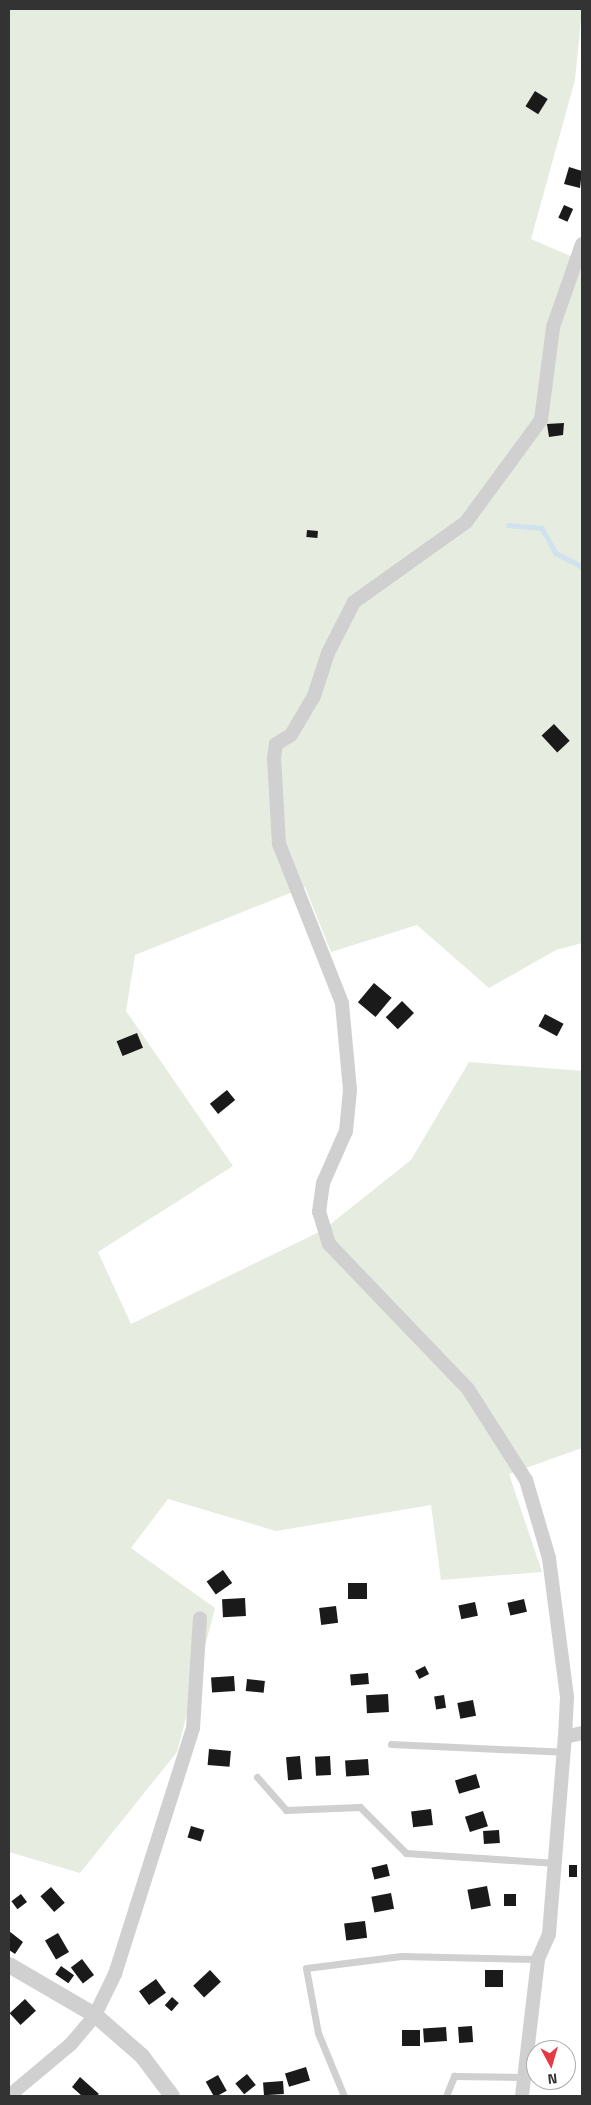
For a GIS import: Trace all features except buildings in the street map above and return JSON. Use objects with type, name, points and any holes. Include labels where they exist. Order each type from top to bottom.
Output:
[{"type":"street","points":[[522,2096],[538,1959],[549,1934],[557,1863],[565,1737],[567,1697],[549,1558],[526,1480],[468,1390],[329,1244],[319,1212],[323,1183],[346,1131],[350,1090],[346,1038],[342,1003],[279,844],[274,758],[276,744],[291,735],[314,696],[328,653],[354,602],[466,522],[541,420],[553,327],[582,244]]},
{"type":"street","points":[[9,2096],[71,2044],[96,2014],[116,1974],[193,1728],[200,1618]]},
{"type":"street","points":[[565,1737],[582,1733]]},
{"type":"street","points":[[9,1965],[96,2014],[142,2056],[172,2096]]},
{"type":"lane","points":[[391,1744],[564,1752]]},
{"type":"lane","points":[[257,1777],[286,1810],[360,1807],[406,1853],[557,1863]]},
{"type":"lane","points":[[344,2096],[318,2033],[306,1968],[400,1956],[538,1959]]},
{"type":"lane","points":[[446,2096],[454,2076],[523,2077]]},
{"type":"shaded area","points":[[9,9],[582,9],[575,80],[531,239],[582,261],[582,943],[556,950],[489,988],[417,925],[331,952],[305,887],[135,955],[126,1011],[233,1166],[98,1252],[131,1324],[323,1230],[411,1160],[469,1062],[582,1071],[582,1448],[509,1474],[542,1572],[441,1580],[431,1505],[276,1531],[168,1499],[131,1548],[215,1608],[177,1752],[80,1873],[9,1852]]},
{"type":"waterway","points":[[508,525],[542,528],[556,553],[582,567]]}]
